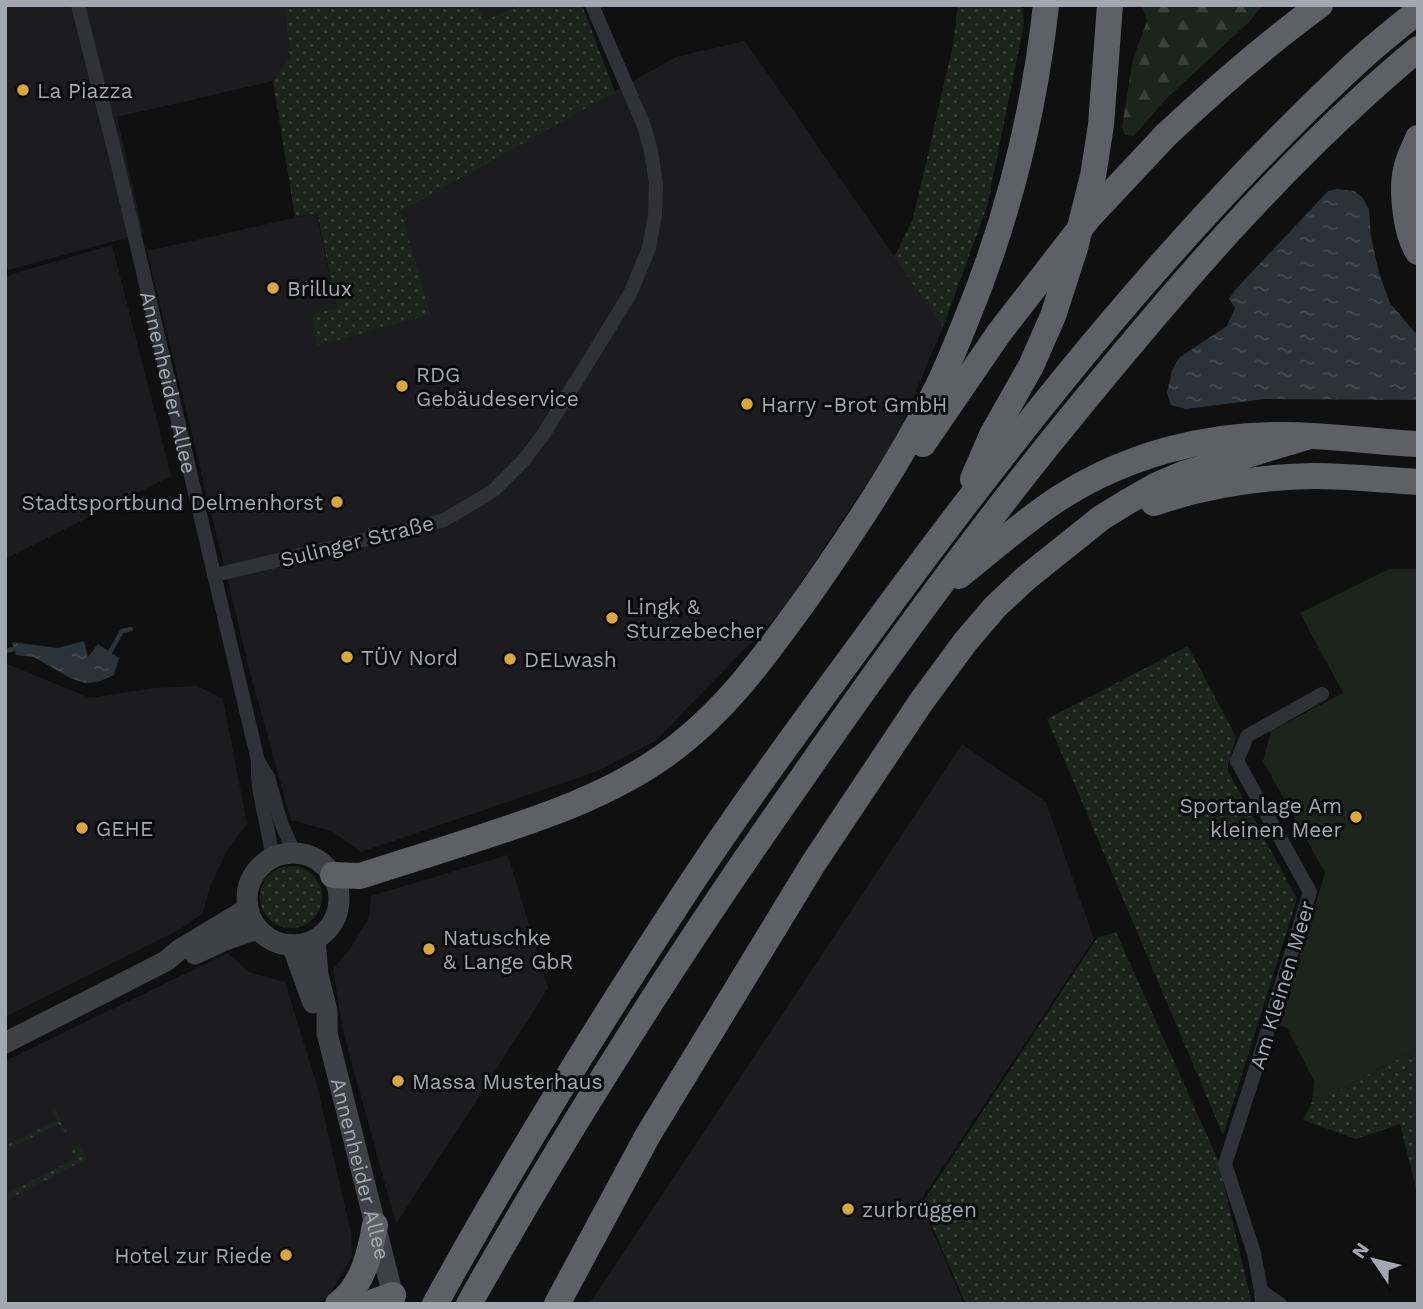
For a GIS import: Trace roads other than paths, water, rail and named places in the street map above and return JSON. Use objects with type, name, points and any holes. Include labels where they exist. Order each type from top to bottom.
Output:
[{"type":"highway","points":[[333,875],[360,876],[539,819],[610,788],[655,762],[687,739],[741,686],[765,656],[885,484],[935,392],[978,291],[1015,173],[1036,77],[1046,5]]},
{"type":"highway","points":[[958,513],[992,435],[1031,366],[1053,316],[1075,248],[1093,176],[1101,125],[1110,5]]},
{"type":"highway","points":[[850,536],[928,439],[999,333],[1089,218],[1166,135],[1223,81],[1320,5]]},
{"type":"highway","points":[[435,1304],[513,1168],[688,888],[789,743],[958,513],[1098,337],[1184,238],[1269,147],[1358,61],[1418,10]]},
{"type":"highway","points":[[469,1304],[581,1114],[724,888],[866,685],[999,507],[1198,265],[1280,176],[1375,85],[1418,49]]},
{"type":"highway","points":[[1418,138],[1406,170],[1405,210],[1418,252]]},
{"type":"highway","points":[[928,601],[1058,499],[1099,476],[1165,450],[1203,442],[1259,436],[1310,436],[1418,444]]},
{"type":"highway","points":[[557,1304],[656,1124],[813,864],[920,702],[966,640],[1026,578],[1101,519],[1155,486],[1183,474],[1310,436]]},
{"type":"highway","points":[[1073,540],[1136,509],[1191,492],[1252,480],[1318,476],[1418,482]]},
{"type":"highway","points":[[338,1304],[346,1298],[364,1271],[375,1225]]},
{"type":"highway","points":[[368,1304],[394,1299]]},
{"type":"main road","points":[[294,852],[310,855],[323,863],[333,875],[340,898],[338,910],[326,932],[315,940],[292,946],[273,941],[257,929],[251,920],[247,909],[247,888],[257,869],[272,857],[294,852]]},
{"type":"main road","points":[[5,1043],[166,961],[179,950],[247,909]]},
{"type":"main road","points":[[166,961],[182,960],[257,929]]},
{"type":"main road","name":"Annenheider Allee","points":[[315,940],[318,975],[327,1011],[327,1033],[394,1299]]},
{"type":"main road","name":"Annenheider Allee","points":[[292,946],[317,1016],[327,1033]]},
{"type":"street","name":"Annenheider Allee","points":[[78,5],[258,761],[257,781],[271,839],[272,857]]},
{"type":"street","name":"Sulinger Straße","points":[[215,575],[444,520],[494,490],[537,444],[630,294],[649,248],[655,215],[656,184],[645,126],[593,5]]},
{"type":"street","name":"Am Kleinen Meer","points":[[1280,1304],[1262,1297],[1254,1254],[1225,1164],[1310,892],[1237,761],[1247,736],[1322,694]]},
{"type":"street","name":"Annenheider Allee","points":[[258,761],[268,777],[281,823],[294,852]]},
{"type":"water","points":[[1328,191],[1354,191],[1362,197],[1369,209],[1371,237],[1379,273],[1390,303],[1418,336],[1418,400],[1265,399],[1186,409],[1171,405],[1167,393],[1172,370],[1180,357],[1227,326],[1235,308],[1229,299],[1235,290]]},
{"type":"water","points":[[84,641],[88,657],[98,644],[119,658],[114,675],[98,682],[85,683],[70,678],[34,657],[16,655],[12,642],[58,648]]},
{"type":"waterway","points":[[110,652],[122,631],[131,629]]},
{"type":"waterway","points":[[5,651],[14,649]]},
{"type":"place","name":"La Piazza","points":[[23,90]]},
{"type":"place","name":"Brillux","points":[[273,288]]},
{"type":"place","name":"RDG Gebäudeservice","points":[[402,386]]},
{"type":"place","name":"Harry -Brot GmbH","points":[[747,404]]},
{"type":"place","name":"Stadtsportbund Delmenhorst","points":[[337,502]]},
{"type":"place","name":"Lingk & Sturzebecher","points":[[612,618]]},
{"type":"place","name":"TÜV Nord","points":[[347,657]]},
{"type":"place","name":"DELwash","points":[[510,659]]},
{"type":"place","name":"Sportanlage Am kleinen Meer","points":[[1356,817]]},
{"type":"place","name":"GEHE","points":[[82,828]]},
{"type":"place","name":"Natuschke & Lange GbR","points":[[429,949]]},
{"type":"place","name":"Massa Musterhaus","points":[[398,1081]]},
{"type":"place","name":"zurbrüggen","points":[[848,1209]]},
{"type":"place","name":"Hotel zur Riede","points":[[286,1255]]}]
